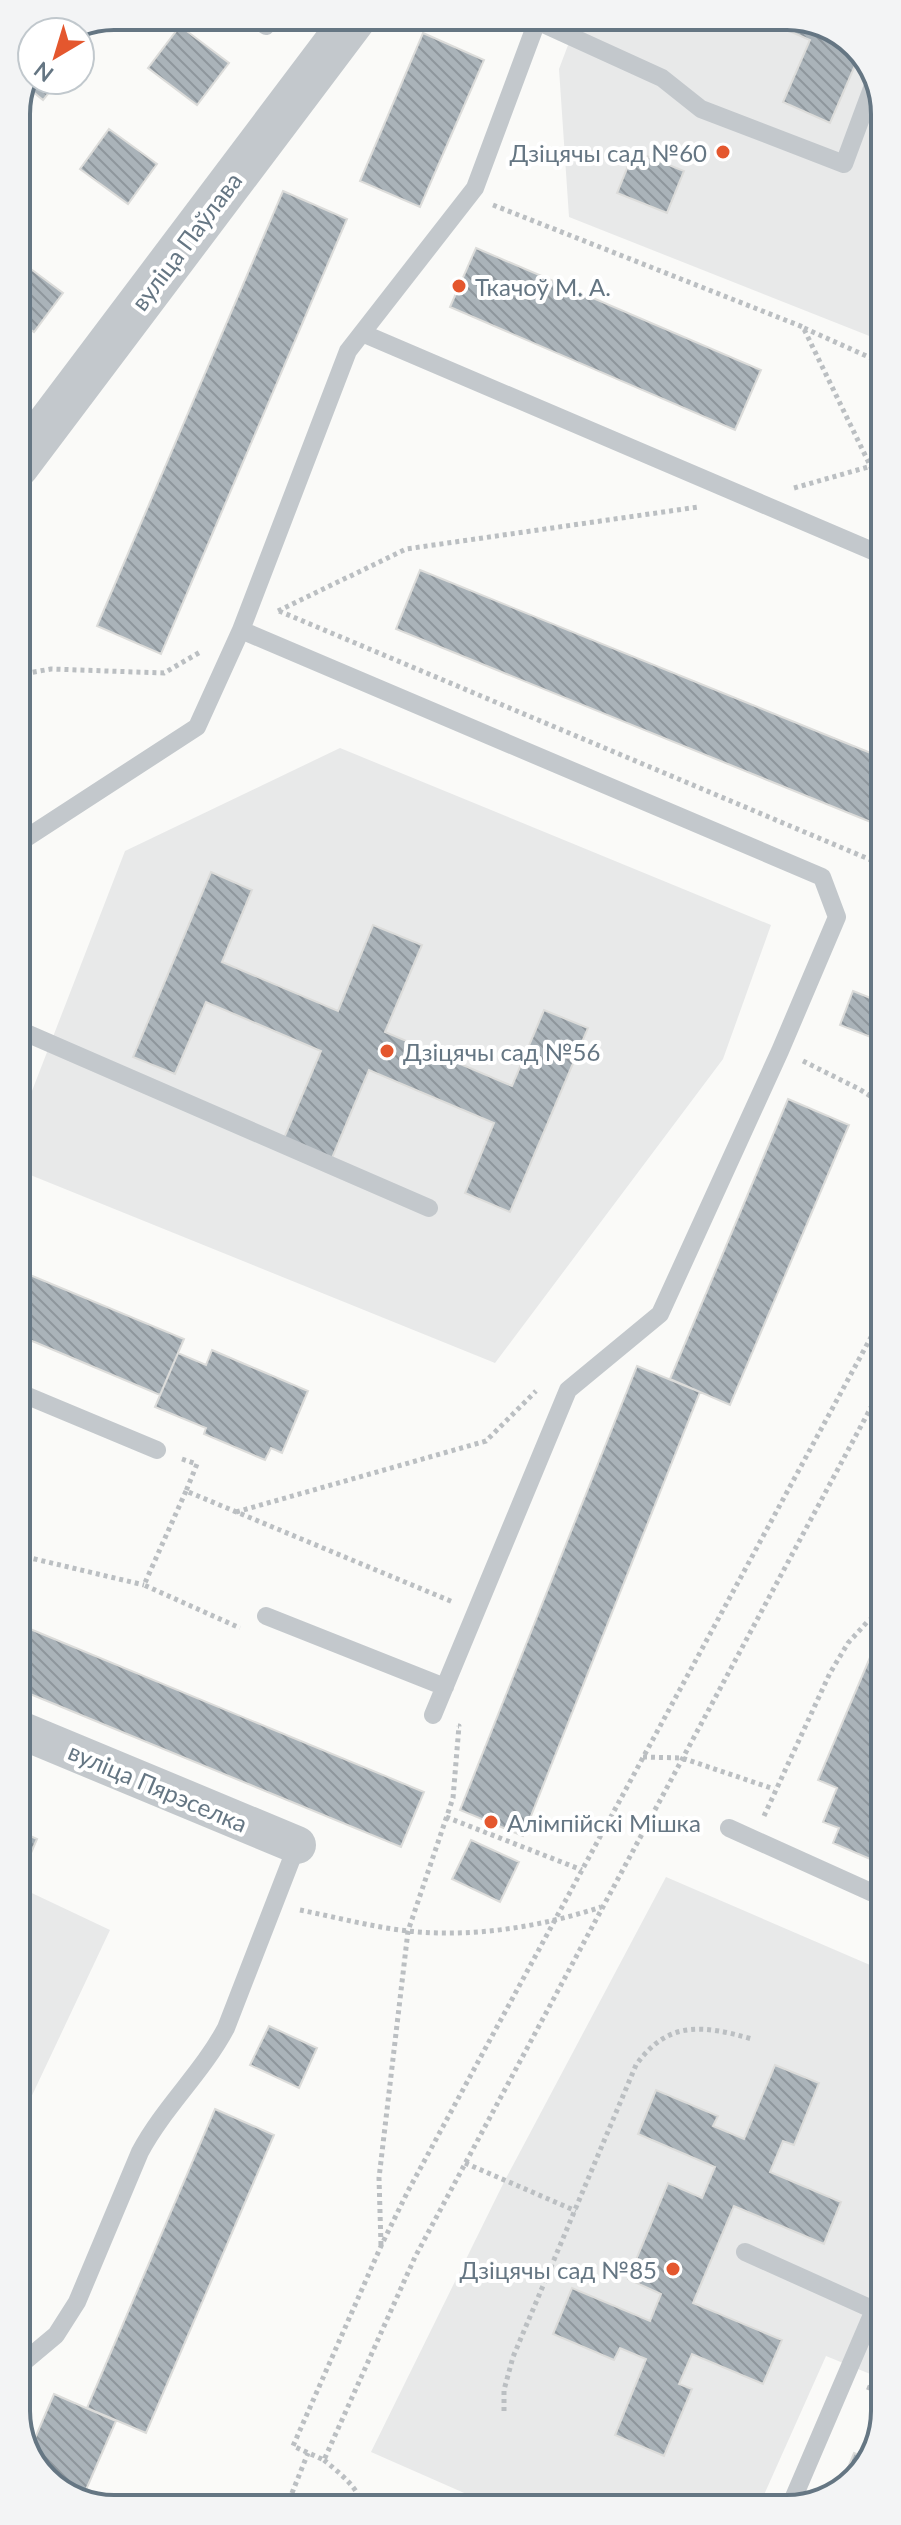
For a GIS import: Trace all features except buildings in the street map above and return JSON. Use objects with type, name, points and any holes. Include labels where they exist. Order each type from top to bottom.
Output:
[{"type":"street","name":"вуліца Паўлава","points":[[30,449],[345,30]]},
{"type":"street","name":"вуліца Пярэселка","points":[[30,1734],[297,1845]]},
{"type":"lane","points":[[30,836],[197,727],[241,630],[348,351],[475,188],[534,30]]},
{"type":"lane","points":[[561,30],[662,78],[701,109],[844,164],[869,97]]},
{"type":"lane","points":[[362,333],[871,550]]},
{"type":"lane","points":[[241,630],[822,877],[837,917],[780,1051],[660,1314],[568,1390],[433,1715]]},
{"type":"lane","points":[[30,1035],[429,1208]]},
{"type":"lane","points":[[30,1397],[157,1450]]},
{"type":"lane","points":[[266,1616],[445,1687]]},
{"type":"lane","points":[[729,1828],[871,1892]]},
{"type":"lane","points":[[30,2357],[56,2335],[77,2302],[152,2129],[214,2051],[226,2028],[297,1845]]},
{"type":"lane","points":[[745,2252],[871,2309]]},
{"type":"lane","points":[[795,2494],[871,2317]]},
{"type":"path","points":[[469,196],[803,327],[871,358]]},
{"type":"path","points":[[30,673],[51,669],[164,673],[278,611],[406,549],[753,500],[871,467],[803,327]]},
{"type":"path","points":[[278,611],[871,860]]},
{"type":"path","points":[[780,1051],[871,1096]]},
{"type":"path","points":[[359,2495],[324,2460],[293,2446],[381,2246],[871,1337]]},
{"type":"path","points":[[236,1512],[486,1441],[541,1386]]},
{"type":"path","points":[[324,2460],[415,2257],[871,1407]]},
{"type":"path","points":[[157,1450],[197,1464],[186,1491],[476,1611]]},
{"type":"path","points":[[30,1558],[144,1585]]},
{"type":"path","points":[[755,1840],[774,1789],[830,1673],[848,1643],[871,1619]]},
{"type":"path","points":[[381,2246],[379,2178],[408,1931],[453,1798],[459,1726],[433,1715]]},
{"type":"path","points":[[643,1757],[682,1758],[774,1789]]},
{"type":"path","points":[[446,1817],[582,1870]]},
{"type":"path","points":[[273,1905],[408,1931],[459,1932],[553,1922],[602,1907]]},
{"type":"path","points":[[504,2411],[504,2390],[513,2357],[636,2065],[649,2047],[672,2032],[694,2029],[723,2031],[752,2039]]},
{"type":"path","points":[[465,2163],[576,2211]]},
{"type":"path","points":[[291,2495],[308,2453]]},
{"type":"shaded area","name":"Дзіцячы сад №60","points":[[574,30],[792,30],[819,36],[842,51],[857,67],[870,103],[871,337],[569,217],[559,69]]},
{"type":"shaded area","name":"Дзіцячы сад №56","points":[[340,748],[771,925],[723,1059],[495,1363],[30,1175],[30,1096],[125,851]]},
{"type":"shaded area","name":"Дзіцячы сад №85","points":[[666,1877],[871,1965],[871,2374],[826,2356],[764,2495],[469,2495],[371,2452],[504,2182]]},
{"type":"shaded area","points":[[30,1892],[110,1930],[30,2100]]},
{"type":"place","name":"Дзіцячы сад №60","points":[[723,152]]},
{"type":"place","name":"Ткачоў М. А.","points":[[459,286]]},
{"type":"place","name":"Дзіцячы сад №56","points":[[387,1051]]},
{"type":"place","name":"Алімпійскі Мішка","points":[[491,1822]]},
{"type":"place","name":"Дзіцячы сад №85","points":[[673,2269]]}]
